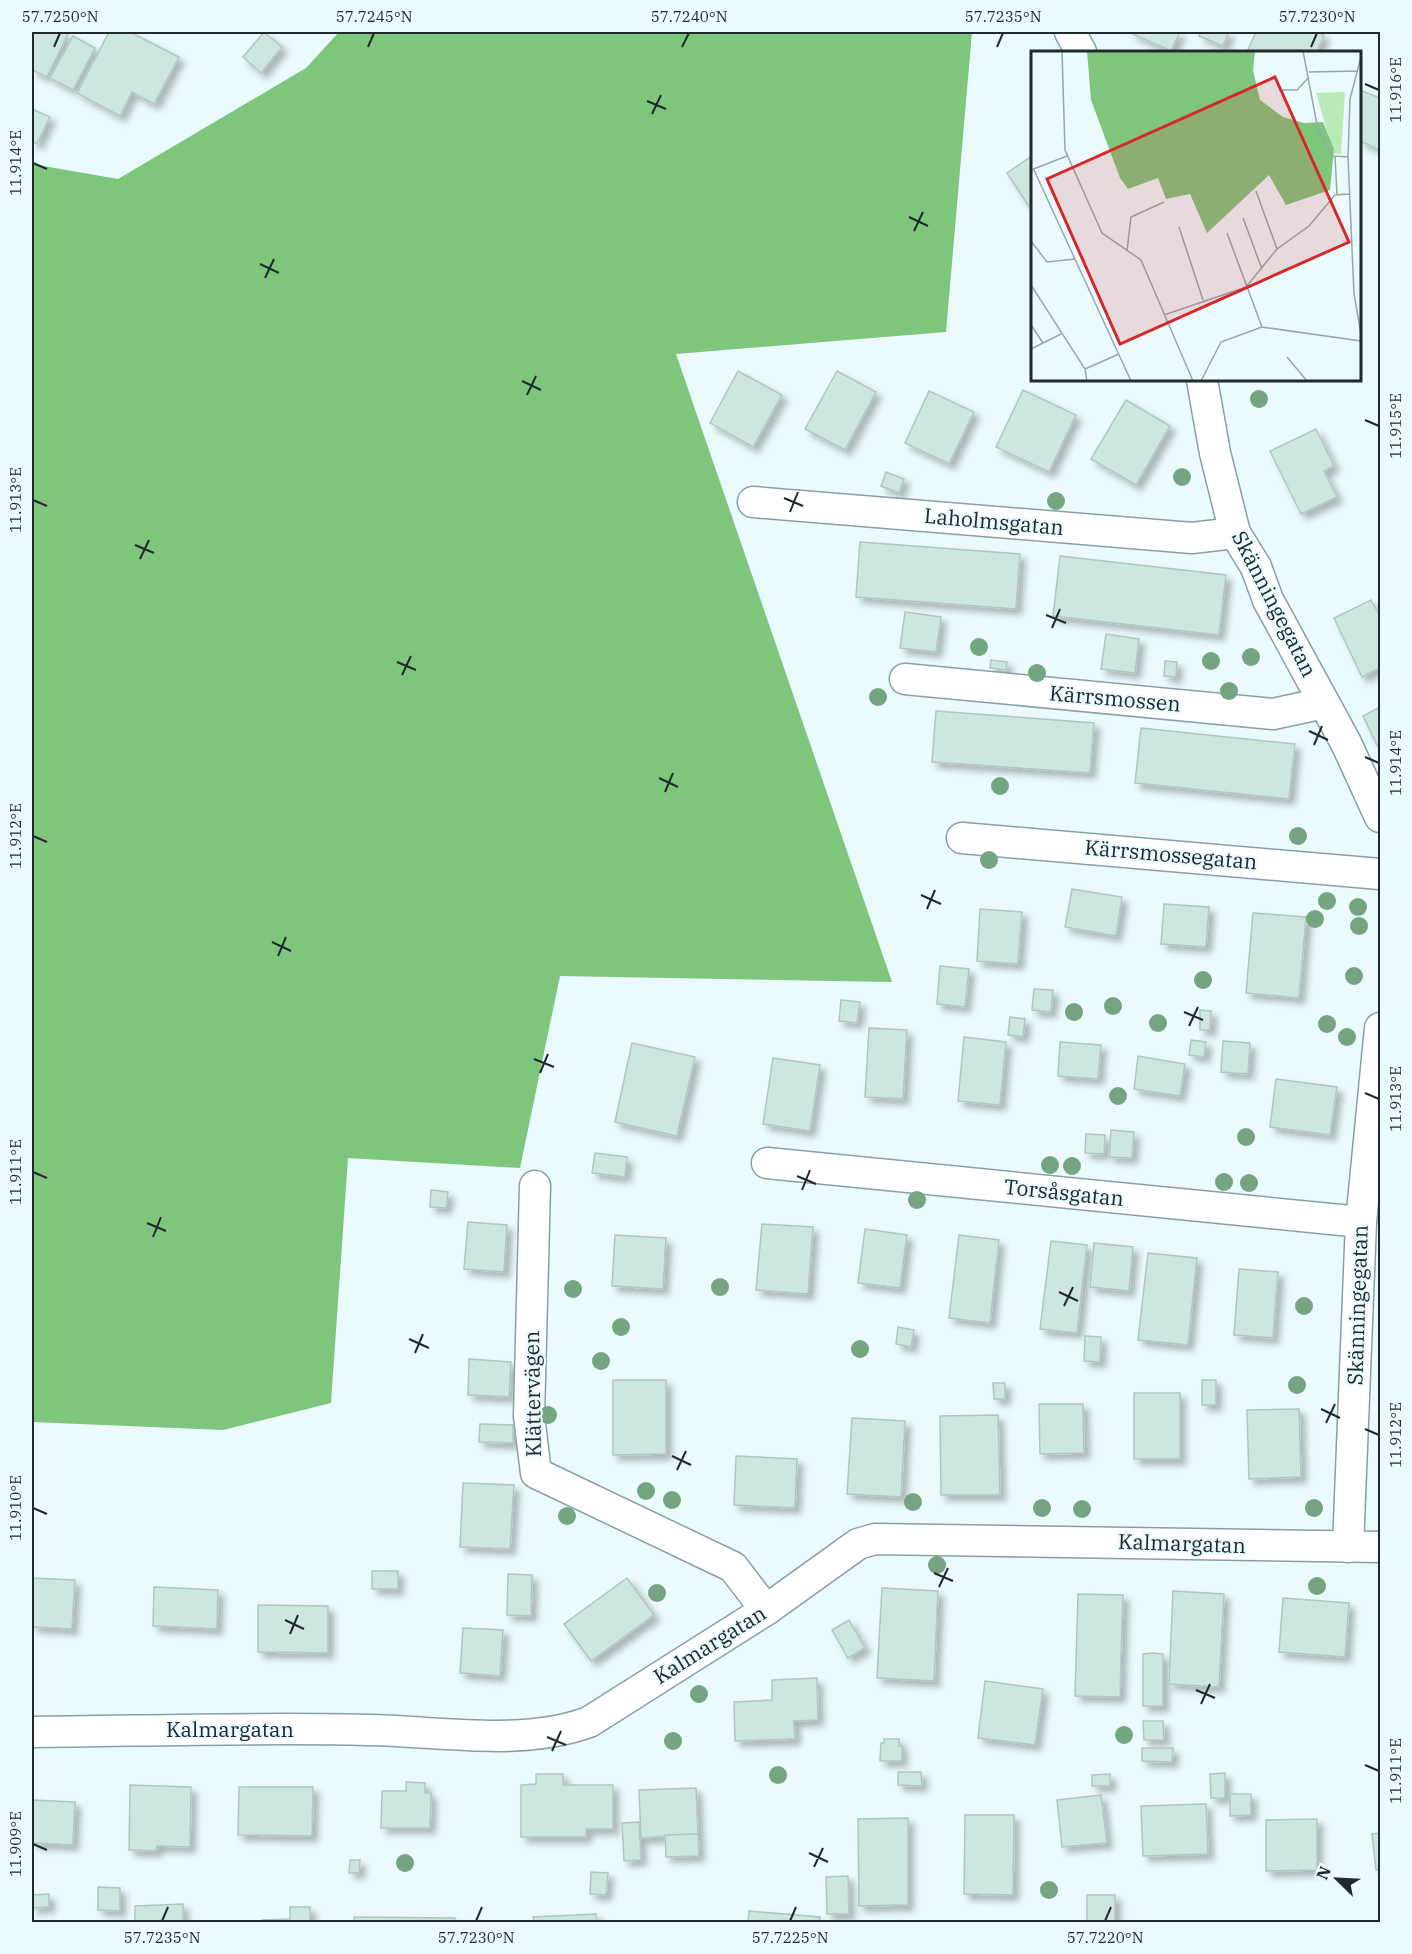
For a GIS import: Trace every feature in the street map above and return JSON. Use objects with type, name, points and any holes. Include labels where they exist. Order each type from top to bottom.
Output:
[{"type":"street","points":[[1070,32],[1080,51]]},
{"type":"street","name":"Skänningegatan","points":[[1202,381],[1215,453],[1235,533],[1256,567],[1268,600],[1324,703],[1380,817]]},
{"type":"street","name":"Laholmsgatan","points":[[753,502],[1192,538],[1235,533]]},
{"type":"street","name":"Kärrsmossen","points":[[905,679],[1273,714],[1324,703]]},
{"type":"street","name":"Kärrsmossegatan","points":[[962,838],[1380,874]]},
{"type":"street","name":"Skänningegatan","points":[[1348,1547],[1361,1222],[1380,1028]]},
{"type":"street","name":"Torsåsgatan","points":[[767,1163],[1361,1222]]},
{"type":"street","name":"Klättervägen","points":[[535,1186],[529,1416],[536,1473],[733,1567],[766,1610]]},
{"type":"street","name":"Kalmargatan","points":[[32,1732],[367,1730],[500,1735],[564,1731],[589,1722],[766,1610],[858,1544],[875,1539],[1380,1547]]},
{"type":"green space","points":[[339,32],[972,32],[946,332],[676,354],[892,982],[560,976],[520,1168],[348,1158],[331,1403],[223,1430],[32,1422],[32,164],[118,179],[306,68]]},
{"type":"building","points":[[33,32],[68,34],[47,77],[32,70]]},
{"type":"building","points":[[109,32],[130,32],[179,57],[154,104],[132,92],[120,116],[77,93]]},
{"type":"building","points":[[264,32],[282,47],[261,73],[243,57]]},
{"type":"building","points":[[1128,32],[1180,32],[1171,51]]},
{"type":"building","points":[[1201,32],[1229,32],[1223,46],[1199,36]]},
{"type":"building","points":[[1256,32],[1316,32],[1324,35],[1317,51],[1247,51]]},
{"type":"building","points":[[73,36],[95,48],[73,90],[50,78]]},
{"type":"building","points":[[1361,90],[1380,98],[1380,150],[1361,141]]},
{"type":"building","points":[[32,109],[50,117],[37,144],[32,141]]},
{"type":"building","points":[[1031,157],[1031,209],[1007,173]]},
{"type":"building","points":[[738,371],[782,395],[753,447],[710,423]]},
{"type":"building","points":[[837,371],[876,392],[845,450],[805,429]]},
{"type":"building","points":[[1023,390],[1076,415],[1049,472],[996,447]]},
{"type":"building","points":[[929,391],[974,412],[949,464],[905,443]]},
{"type":"building","points":[[1126,400],[1170,426],[1136,485],[1091,459]]},
{"type":"building","points":[[1316,429],[1334,466],[1324,471],[1337,497],[1301,514],[1270,451]]},
{"type":"building","points":[[886,472],[904,479],[899,493],[881,486]]},
{"type":"building","points":[[860,542],[1020,554],[1016,609],[856,597]]},
{"type":"building","points":[[1060,556],[1226,575],[1219,635],[1053,616]]},
{"type":"building","points":[[1371,600],[1380,616],[1380,668],[1362,677],[1334,618]]},
{"type":"building","points":[[905,612],[941,617],[936,652],[900,648]]},
{"type":"building","points":[[1106,634],[1139,639],[1135,673],[1101,669]]},
{"type":"building","points":[[991,660],[1007,662],[1006,670],[990,668]]},
{"type":"building","points":[[1165,661],[1177,662],[1176,677],[1164,676]]},
{"type":"building","points":[[1380,707],[1380,745],[1378,747],[1363,716]]},
{"type":"building","points":[[936,711],[1094,723],[1090,773],[932,762]]},
{"type":"building","points":[[1141,728],[1295,744],[1289,799],[1135,783]]},
{"type":"building","points":[[1072,889],[1122,897],[1116,936],[1065,927]]},
{"type":"building","points":[[1164,904],[1209,907],[1206,947],[1161,944]]},
{"type":"building","points":[[980,909],[1022,912],[1018,964],[977,961]]},
{"type":"building","points":[[1253,913],[1306,917],[1299,998],[1246,993]]},
{"type":"building","points":[[940,966],[969,969],[965,1007],[937,1004]]},
{"type":"building","points":[[1034,989],[1053,990],[1051,1012],[1032,1010]]},
{"type":"building","points":[[841,1000],[860,1002],[857,1023],[839,1021]]},
{"type":"building","points":[[1200,1010],[1211,1011],[1210,1030],[1200,1030]]},
{"type":"building","points":[[1010,1017],[1025,1019],[1023,1037],[1008,1035]]},
{"type":"building","points":[[869,1028],[907,1030],[903,1099],[865,1097]]},
{"type":"building","points":[[964,1037],[1006,1042],[1000,1105],[958,1101]]},
{"type":"building","points":[[1191,1040],[1206,1042],[1204,1057],[1189,1055]]},
{"type":"building","points":[[1223,1041],[1250,1043],[1248,1074],[1221,1072]]},
{"type":"building","points":[[1060,1042],[1101,1045],[1098,1079],[1058,1076]]},
{"type":"building","points":[[632,1043],[695,1057],[677,1136],[615,1122]]},
{"type":"building","points":[[1138,1056],[1185,1064],[1180,1096],[1134,1089]]},
{"type":"building","points":[[773,1058],[820,1065],[810,1131],[763,1124]]},
{"type":"building","points":[[1276,1079],[1337,1087],[1330,1135],[1270,1127]]},
{"type":"building","points":[[1111,1130],[1134,1132],[1132,1158],[1109,1157]]},
{"type":"building","points":[[1086,1134],[1105,1135],[1104,1154],[1085,1153]]},
{"type":"building","points":[[595,1153],[627,1157],[625,1177],[592,1173]]},
{"type":"building","points":[[431,1190],[448,1192],[446,1208],[430,1207]]},
{"type":"building","points":[[468,1222],[507,1225],[504,1272],[464,1269]]},
{"type":"building","points":[[762,1224],[813,1227],[808,1294],[756,1290]]},
{"type":"building","points":[[865,1229],[907,1235],[900,1288],[858,1283]]},
{"type":"building","points":[[615,1235],[666,1238],[663,1289],[612,1286]]},
{"type":"building","points":[[959,1235],[999,1240],[990,1323],[949,1318]]},
{"type":"building","points":[[1051,1241],[1087,1245],[1077,1333],[1040,1329]]},
{"type":"building","points":[[1094,1243],[1133,1247],[1129,1291],[1090,1287]]},
{"type":"building","points":[[1148,1253],[1197,1258],[1188,1345],[1138,1340]]},
{"type":"building","points":[[1239,1269],[1278,1272],[1273,1338],[1234,1335]]},
{"type":"building","points":[[898,1327],[914,1330],[911,1347],[896,1344]]},
{"type":"building","points":[[1085,1336],[1101,1337],[1100,1362],[1084,1361]]},
{"type":"building","points":[[469,1359],[511,1362],[509,1397],[468,1395]]},
{"type":"building","points":[[613,1380],[666,1380],[666,1454],[613,1455]]},
{"type":"building","points":[[1202,1380],[1216,1380],[1216,1405],[1202,1405]]},
{"type":"building","points":[[993,1383],[1005,1383],[1005,1399],[994,1399]]},
{"type":"building","points":[[1134,1393],[1180,1393],[1180,1459],[1134,1459]]},
{"type":"building","points":[[1039,1404],[1083,1404],[1084,1453],[1040,1454]]},
{"type":"building","points":[[1299,1409],[1301,1477],[1249,1479],[1247,1410]]},
{"type":"building","points":[[998,1415],[1000,1495],[941,1495],[940,1416]]},
{"type":"building","points":[[852,1418],[905,1421],[901,1497],[847,1494]]},
{"type":"building","points":[[480,1424],[513,1425],[513,1443],[479,1442]]},
{"type":"building","points":[[736,1456],[797,1459],[795,1508],[734,1505]]},
{"type":"building","points":[[463,1483],[514,1485],[510,1549],[460,1547]]},
{"type":"building","points":[[372,1571],[398,1571],[398,1589],[372,1589]]},
{"type":"building","points":[[508,1574],[532,1575],[531,1616],[507,1615]]},
{"type":"building","points":[[32,1578],[75,1580],[72,1629],[32,1627]]},
{"type":"building","points":[[627,1578],[654,1615],[591,1661],[564,1624]]},
{"type":"building","points":[[154,1587],[218,1590],[217,1629],[153,1626]]},
{"type":"building","points":[[882,1588],[938,1591],[934,1681],[877,1678]]},
{"type":"building","points":[[1173,1591],[1224,1594],[1219,1687],[1169,1684]]},
{"type":"building","points":[[1078,1594],[1123,1595],[1120,1697],[1075,1696]]},
{"type":"building","points":[[1283,1598],[1349,1603],[1345,1657],[1279,1652]]},
{"type":"building","points":[[258,1605],[328,1606],[328,1653],[258,1652]]},
{"type":"building","points":[[849,1620],[865,1648],[848,1658],[832,1630]]},
{"type":"building","points":[[463,1628],[503,1630],[500,1676],[460,1673]]},
{"type":"building","points":[[1143,1654],[1163,1654],[1163,1706],[1143,1706]]},
{"type":"building","points":[[817,1678],[818,1720],[794,1721],[795,1739],[735,1741],[734,1702],[772,1700],[772,1680]]},
{"type":"building","points":[[985,1681],[1043,1689],[1035,1745],[978,1738]]},
{"type":"building","points":[[1143,1721],[1163,1721],[1164,1740],[1144,1740]]},
{"type":"building","points":[[884,1739],[899,1739],[899,1746],[902,1746],[902,1761],[880,1761],[881,1743],[884,1743]]},
{"type":"building","points":[[1142,1748],[1173,1748],[1172,1762],[1142,1761]]},
{"type":"building","points":[[898,1772],[921,1772],[922,1786],[898,1785]]},
{"type":"building","points":[[1225,1773],[1225,1798],[1211,1798],[1210,1774]]},
{"type":"building","points":[[536,1774],[563,1774],[563,1785],[613,1785],[613,1829],[586,1829],[586,1837],[521,1837],[521,1785],[536,1784]]},
{"type":"building","points":[[1110,1774],[1110,1786],[1092,1786],[1092,1775]]},
{"type":"building","points":[[406,1782],[425,1783],[425,1793],[431,1793],[430,1828],[381,1828],[382,1791],[406,1791]]},
{"type":"building","points":[[130,1785],[191,1787],[190,1847],[157,1846],[156,1851],[129,1850]]},
{"type":"building","points":[[239,1787],[313,1787],[312,1836],[238,1835]]},
{"type":"building","points":[[696,1788],[698,1834],[641,1838],[639,1790]]},
{"type":"building","points":[[1230,1794],[1251,1794],[1251,1815],[1230,1816]]},
{"type":"building","points":[[1101,1795],[1107,1843],[1062,1847],[1057,1800]]},
{"type":"building","points":[[32,1800],[75,1802],[73,1845],[32,1843]]},
{"type":"building","points":[[1206,1804],[1208,1854],[1143,1856],[1141,1806]]},
{"type":"building","points":[[965,1815],[1014,1815],[1013,1895],[964,1894]]},
{"type":"building","points":[[908,1818],[908,1905],[859,1906],[858,1819]]},
{"type":"building","points":[[1317,1819],[1317,1870],[1266,1871],[1266,1820]]},
{"type":"building","points":[[639,1822],[641,1860],[624,1861],[622,1823]]},
{"type":"building","points":[[1380,1833],[1380,1870],[1376,1870],[1372,1834]]},
{"type":"building","points":[[698,1834],[699,1856],[666,1857],[665,1835]]},
{"type":"building","points":[[350,1860],[360,1860],[359,1873],[349,1873]]},
{"type":"building","points":[[591,1872],[608,1873],[606,1895],[590,1894]]},
{"type":"building","points":[[848,1876],[849,1914],[827,1914],[826,1877]]},
{"type":"building","points":[[98,1887],[120,1888],[120,1911],[98,1910]]},
{"type":"building","points":[[49,1894],[49,1907],[32,1908],[32,1895]]},
{"type":"building","points":[[1087,1895],[1115,1895],[1115,1922],[1087,1922]]},
{"type":"building","points":[[183,1904],[183,1922],[135,1922],[135,1906]]},
{"type":"building","points":[[290,1907],[310,1907],[310,1922],[262,1922],[262,1920],[290,1919]]},
{"type":"building","points":[[749,1911],[820,1917],[819,1922],[748,1922]]},
{"type":"building","points":[[596,1914],[597,1922],[534,1922],[533,1917]]},
{"type":"building","points":[[354,1917],[455,1918],[454,1922],[354,1922]]}]
